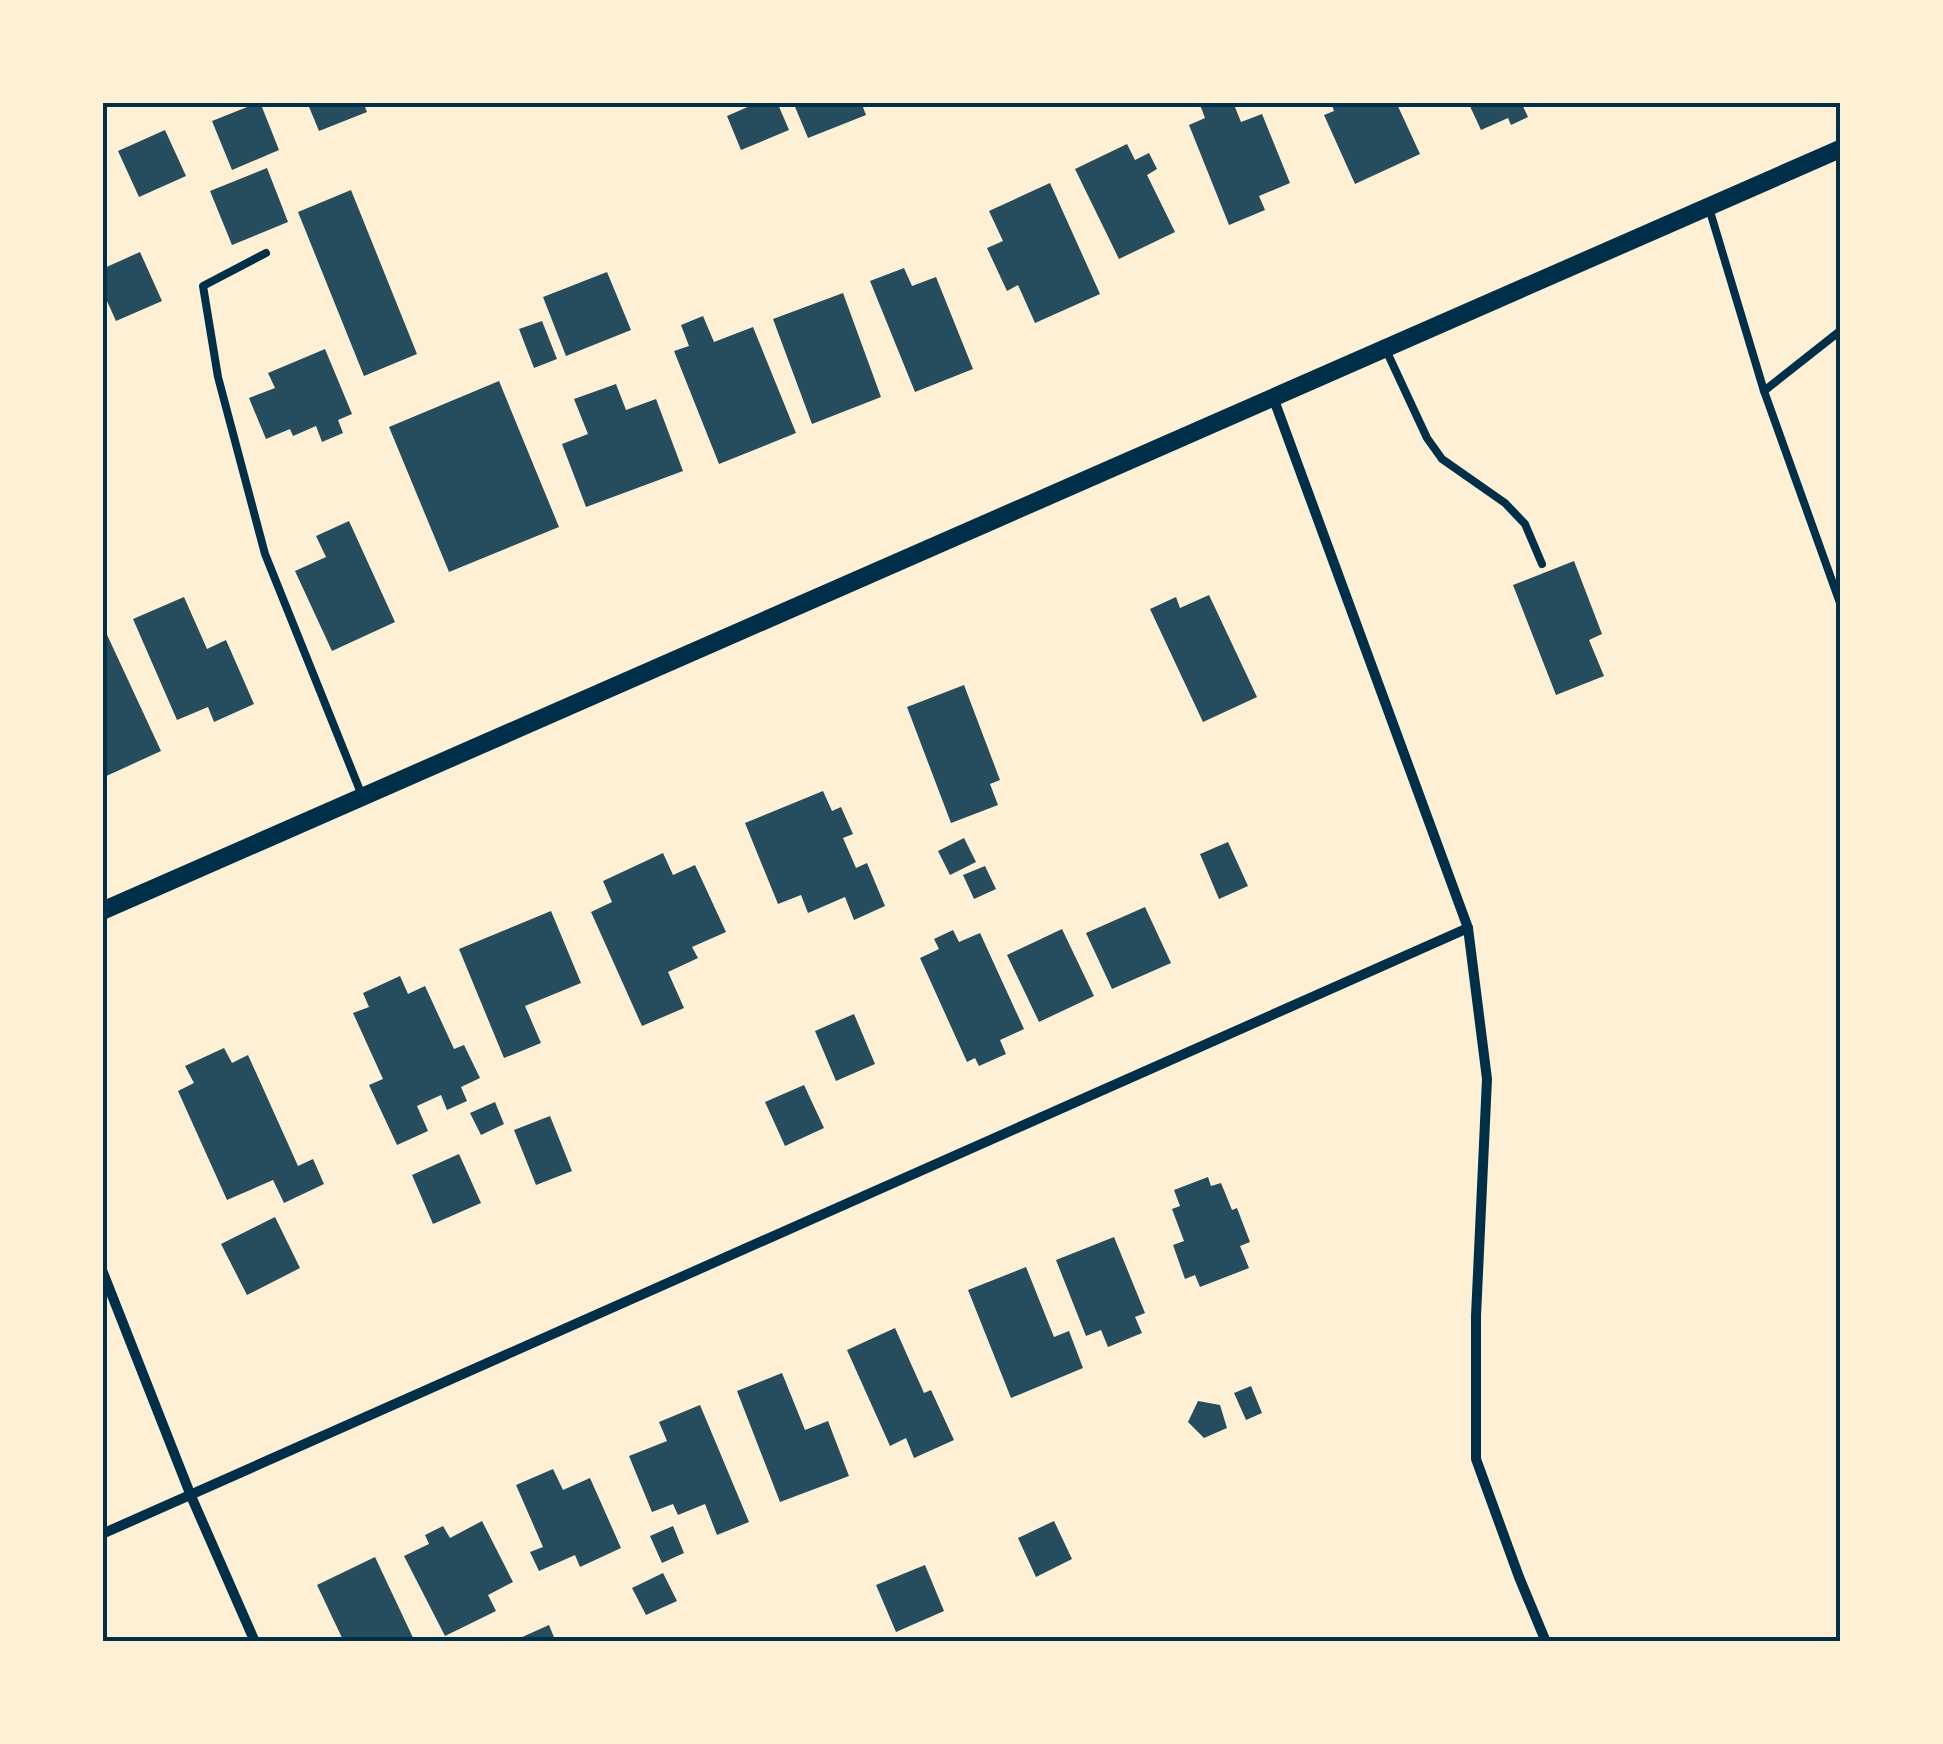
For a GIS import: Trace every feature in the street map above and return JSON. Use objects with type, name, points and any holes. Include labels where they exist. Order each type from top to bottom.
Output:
[{"type":"street","points":[[102,912],[1840,149]]},
{"type":"street","points":[[1274,400],[1468,928],[1487,1078],[1476,1316],[1476,1459],[1546,1642]]},
{"type":"street","points":[[102,1534],[1468,928]]},
{"type":"street","points":[[102,1270],[191,1496],[256,1642]]},
{"type":"lane","points":[[1709,208],[1764,391],[1840,603]]},
{"type":"lane","points":[[266,253],[203,286],[218,377],[265,554],[364,798]]},
{"type":"lane","points":[[1764,391],[1840,330]]},
{"type":"lane","points":[[1386,350],[1427,438],[1442,460],[1506,502],[1525,524],[1542,564]]},
{"type":"building","points":[[260,102],[279,150],[232,170],[212,121]]},
{"type":"building","points":[[307,102],[363,102],[367,112],[319,131]]},
{"type":"building","points":[[759,102],[777,102],[789,130],[741,150],[727,116]]},
{"type":"building","points":[[793,102],[861,102],[866,115],[808,138]]},
{"type":"building","points":[[1199,102],[1233,102],[1241,122],[1262,114],[1290,183],[1259,196],[1265,210],[1229,225],[1189,125],[1205,118]]},
{"type":"building","points":[[1331,102],[1396,102],[1420,154],[1355,184],[1324,115],[1334,111]]},
{"type":"building","points":[[1468,102],[1521,102],[1528,117],[1511,125],[1508,118],[1481,130]]},
{"type":"building","points":[[165,130],[186,176],[139,197],[118,151]]},
{"type":"building","points":[[1127,144],[1135,160],[1149,153],[1157,169],[1147,175],[1175,232],[1119,259],[1075,169]]},
{"type":"building","points":[[267,168],[288,222],[232,245],[210,191]]},
{"type":"building","points":[[1050,183],[1100,294],[1035,323],[1018,285],[1007,291],[987,248],[1003,241],[989,211]]},
{"type":"building","points":[[351,190],[417,354],[364,376],[298,212]]},
{"type":"building","points":[[140,252],[162,301],[116,321],[102,290],[102,269]]},
{"type":"building","points":[[904,268],[912,286],[936,277],[973,369],[915,392],[870,281]]},
{"type":"building","points":[[607,272],[631,330],[566,356],[543,297]]},
{"type":"building","points":[[843,293],[881,397],[812,424],[773,319]]},
{"type":"building","points":[[703,316],[714,342],[753,327],[796,433],[719,464],[674,351],[689,346],[681,325]]},
{"type":"building","points":[[542,321],[557,359],[534,368],[519,329]]},
{"type":"building","points":[[325,349],[352,414],[338,420],[343,433],[322,442],[316,426],[293,436],[290,429],[266,439],[249,398],[275,388],[268,373]]},
{"type":"building","points":[[499,381],[559,527],[449,572],[389,427]]},
{"type":"building","points":[[616,384],[626,410],[656,399],[683,471],[586,507],[562,444],[588,434],[574,399]]},
{"type":"building","points":[[349,521],[395,622],[332,651],[295,571],[326,557],[316,536]]},
{"type":"building","points":[[1574,561],[1602,634],[1589,640],[1604,676],[1556,695],[1513,585]]},
{"type":"building","points":[[1209,595],[1257,697],[1203,722],[1150,609],[1176,597],[1180,608]]},
{"type":"building","points":[[184,597],[207,649],[226,640],[254,704],[214,722],[208,707],[177,720],[133,619]]},
{"type":"building","points":[[102,624],[161,751],[102,778]]},
{"type":"building","points":[[964,685],[1000,780],[990,784],[998,805],[951,823],[907,707]]},
{"type":"building","points":[[823,791],[832,811],[841,807],[853,834],[843,838],[856,868],[867,863],[885,906],[854,920],[845,897],[808,913],[801,895],[778,904],[745,823]]},
{"type":"building","points":[[964,838],[976,862],[950,875],[938,851]]},
{"type":"building","points":[[1228,842],[1248,886],[1219,899],[1200,854]]},
{"type":"building","points":[[663,853],[673,875],[695,865],[726,932],[692,947],[698,958],[668,972],[684,1008],[642,1026],[591,912],[612,902],[603,881]]},
{"type":"building","points":[[985,866],[996,889],[974,899],[963,875]]},
{"type":"building","points":[[1145,907],[1171,963],[1112,989],[1086,933]]},
{"type":"building","points":[[551,911],[581,983],[525,1006],[541,1043],[504,1058],[459,949]]},
{"type":"building","points":[[1062,929],[1094,996],[1039,1022],[1007,955]]},
{"type":"building","points":[[953,930],[959,942],[980,933],[1024,1029],[1000,1040],[1006,1054],[979,1066],[975,1058],[967,1062],[920,958],[939,949],[934,939]]},
{"type":"building","points":[[400,976],[408,994],[425,986],[454,1049],[464,1045],[480,1078],[461,1087],[467,1101],[447,1110],[441,1095],[417,1106],[428,1131],[397,1145],[369,1085],[383,1079],[353,1013],[369,1007],[363,993]]},
{"type":"building","points":[[854,1014],[875,1064],[836,1081],[815,1031]]},
{"type":"building","points":[[224,1048],[232,1063],[248,1055],[298,1166],[313,1159],[324,1184],[284,1203],[273,1180],[227,1200],[178,1091],[194,1083],[185,1066]]},
{"type":"building","points":[[804,1085],[824,1128],[785,1146],[765,1102]]},
{"type":"building","points":[[495,1102],[504,1124],[481,1135],[470,1113]]},
{"type":"building","points":[[550,1116],[572,1171],[536,1185],[514,1130]]},
{"type":"building","points":[[459,1154],[481,1203],[433,1224],[412,1175]]},
{"type":"building","points":[[1208,1177],[1211,1186],[1221,1183],[1232,1210],[1237,1208],[1250,1242],[1240,1246],[1249,1268],[1200,1287],[1195,1275],[1185,1279],[1173,1245],[1184,1241],[1172,1209],[1180,1206],[1174,1190]]},
{"type":"building","points":[[275,1217],[300,1268],[247,1295],[221,1244]]},
{"type":"building","points":[[1114,1237],[1145,1313],[1135,1317],[1142,1333],[1108,1347],[1101,1330],[1086,1336],[1056,1260]]},
{"type":"building","points":[[1026,1267],[1054,1337],[1069,1331],[1083,1368],[1011,1398],[968,1290]]},
{"type":"building","points":[[895,1328],[924,1393],[931,1390],[954,1440],[914,1458],[906,1438],[890,1446],[847,1350]]},
{"type":"building","points":[[782,1373],[805,1430],[828,1421],[849,1476],[780,1502],[737,1391]]},
{"type":"building","points":[[1251,1386],[1262,1413],[1246,1420],[1234,1393]]},
{"type":"building","points":[[1198,1401],[1220,1405],[1227,1428],[1204,1438],[1188,1422]]},
{"type":"building","points":[[700,1405],[749,1522],[717,1535],[705,1504],[678,1515],[673,1504],[652,1512],[629,1456],[667,1441],[659,1422]]},
{"type":"building","points":[[553,1469],[563,1490],[590,1478],[621,1548],[580,1567],[575,1555],[539,1571],[530,1552],[543,1547],[516,1485]]},
{"type":"building","points":[[482,1521],[513,1582],[488,1595],[496,1611],[445,1636],[404,1556],[429,1544],[425,1535],[443,1526],[450,1538]]},
{"type":"building","points":[[1054,1521],[1072,1559],[1036,1577],[1018,1538]]},
{"type":"building","points":[[673,1526],[684,1553],[662,1563],[650,1536]]},
{"type":"building","points":[[375,1557],[415,1642],[344,1642],[317,1585]]},
{"type":"building","points":[[925,1565],[944,1611],[896,1632],[876,1585]]},
{"type":"building","points":[[663,1573],[677,1601],[646,1615],[632,1588]]},
{"type":"building","points":[[549,1625],[556,1642],[511,1642]]}]
